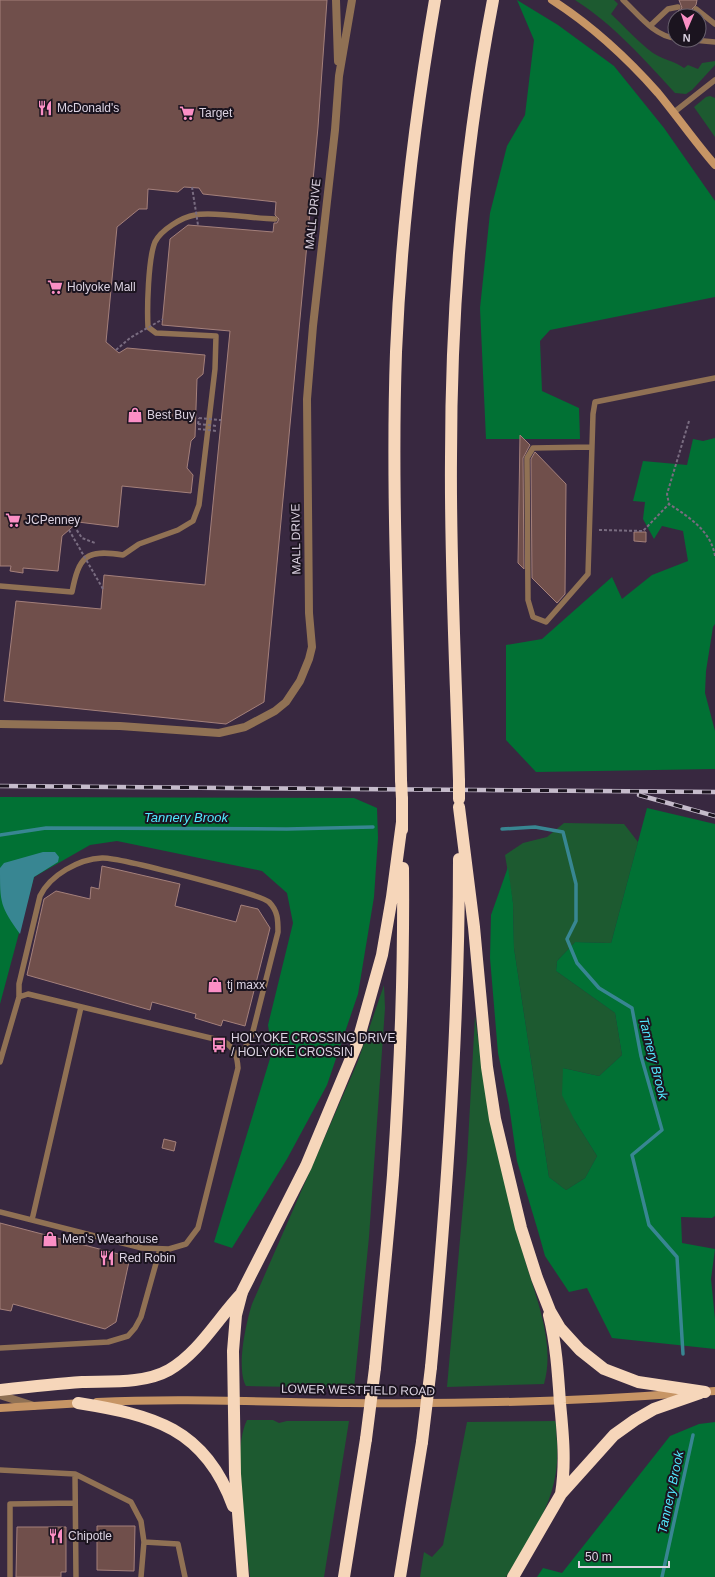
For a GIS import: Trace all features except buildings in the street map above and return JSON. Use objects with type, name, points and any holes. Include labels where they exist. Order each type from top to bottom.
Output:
[{"type":"highway","points":[[344,1577],[366,1439],[375,1368],[391,1196],[397,1095],[403,936],[402,799],[395,478],[396,351],[409,184],[435,0]]},
{"type":"highway","points":[[400,1577],[422,1442],[431,1367],[447,1193],[454,1072],[459,910],[459,781],[450,460],[454,321],[466,182],[474,113],[493,0]]},
{"type":"highway","points":[[459,803],[491,1093],[517,1214],[532,1264],[546,1302],[555,1320],[566,1335],[588,1357],[604,1369],[638,1382],[710,1391]]},
{"type":"highway","points":[[243,1577],[237,1520],[234,1400],[234,1335],[236,1315],[242,1292],[306,1166],[357,1044],[382,955],[392,897],[402,822]]},
{"type":"highway","points":[[0,1390],[39,1385],[145,1378],[168,1370],[200,1345],[224,1312],[242,1292]]},
{"type":"highway","points":[[546,1302],[558,1366],[564,1456],[561,1494]]},
{"type":"highway","points":[[513,1577],[561,1494],[603,1447],[626,1426],[654,1409],[710,1391]]},
{"type":"highway","points":[[78,1403],[116,1409],[145,1416],[180,1433],[205,1455],[216,1470],[228,1492],[237,1520]]},
{"type":"main road","points":[[552,0],[577,16],[604,39],[637,71],[715,165]]},
{"type":"main road","name":"LOWER WESTFIELD ROAD","points":[[0,1408],[133,1400],[481,1403],[560,1401],[710,1391]]},
{"type":"street","name":"MALL DRIVE","points":[[0,724],[120,726],[219,734],[245,727],[276,711],[294,692],[300,681],[309,659],[312,637],[309,606],[307,400],[313,326],[335,130],[338,76],[336,0]]},
{"type":"street","name":"MALL DRIVE","points":[[338,76],[352,0]]},
{"type":"street","points":[[0,1395],[34,1406]]},
{"type":"lane","points":[[623,0],[650,26],[667,38]]},
{"type":"lane","points":[[650,26],[668,9],[678,6]]},
{"type":"lane","points":[[707,18],[715,24]]},
{"type":"lane","points":[[673,113],[715,80]]},
{"type":"lane","points":[[0,586],[72,592],[75,575],[81,561],[92,554],[106,552],[123,555],[139,544],[178,530],[193,521],[199,505],[215,369],[216,336],[156,333],[148,327],[147,310],[152,252],[156,241],[165,231],[181,220],[195,215],[275,219]]},
{"type":"lane","points":[[592,447],[533,448],[527,458],[528,600],[533,618],[546,622],[588,574],[592,447],[592,414],[596,402],[715,378]]},
{"type":"lane","points":[[0,1062],[20,997],[19,984],[40,896],[44,888],[62,873],[78,864],[103,858],[123,861],[208,882],[268,900],[274,908],[278,918],[278,932],[252,1035],[243,1051],[236,1055]]},
{"type":"lane","points":[[0,1212],[142,1248],[169,1249],[186,1244],[198,1228],[238,1068],[236,1055],[232,1046],[224,1041],[28,994],[20,997]]},
{"type":"lane","points":[[32,1220],[81,1007]]},
{"type":"lane","points":[[0,1348],[108,1342],[128,1336],[135,1328],[140,1317],[160,1249]]},
{"type":"lane","points":[[0,1470],[75,1474],[131,1502],[141,1521],[144,1542],[141,1577]]},
{"type":"lane","points":[[75,1474],[76,1577]]},
{"type":"lane","points":[[10,1577],[10,1504],[75,1503]]},
{"type":"lane","points":[[144,1542],[178,1544],[185,1577]]},
{"type":"path","points":[[192,187],[198,225]]},
{"type":"path","points":[[116,350],[130,338],[163,319]]},
{"type":"path","points":[[217,426],[198,424],[198,418],[221,420]]},
{"type":"path","points":[[689,421],[667,494],[669,504],[691,518],[706,533],[715,556]]},
{"type":"path","points":[[196,429],[217,431]]},
{"type":"path","points":[[599,530],[643,531],[669,504]]},
{"type":"path","points":[[74,526],[82,538],[95,543]]},
{"type":"path","points":[[69,530],[103,589]]},
{"type":"shaded area","points":[[575,0],[614,0],[618,4],[611,14],[653,53],[684,68],[688,65],[698,69],[702,63],[715,61],[715,65],[692,90],[686,94],[675,93],[640,55],[615,31]]},
{"type":"shaded area","points":[[710,96],[715,98],[715,137],[694,107],[706,97]]},
{"type":"shaded area","points":[[564,823],[624,824],[638,842],[611,943],[575,942],[557,961],[556,971],[615,1013],[622,1055],[599,1076],[563,1068],[575,1121],[597,1156],[585,1178],[566,1190],[549,1177],[514,948],[513,903],[505,855],[523,843],[547,837]]},
{"type":"shaded area","points":[[43,852],[55,852],[59,857],[58,862],[34,877],[20,934],[8,917],[2,904],[0,868],[4,863]]},
{"type":"shaded area","points":[[384,985],[385,1008],[369,1237],[354,1388],[246,1386],[243,1378],[242,1357],[247,1322],[252,1304],[358,1061]]},
{"type":"shaded area","points":[[475,1016],[489,1101],[506,1186],[545,1331],[547,1367],[544,1384],[447,1387],[467,1160]]},
{"type":"shaded area","points":[[247,1420],[273,1420],[279,1423],[287,1421],[349,1421],[324,1577],[250,1577],[243,1519],[240,1474],[242,1434]]},
{"type":"shaded area","points":[[555,1421],[557,1462],[555,1480],[550,1497],[535,1529],[506,1577],[420,1577],[424,1552],[432,1557],[443,1545],[467,1422]]},
{"type":"green space","points":[[517,0],[558,25],[614,66],[664,128],[715,201],[715,297],[550,330],[540,341],[542,391],[579,408],[580,439],[486,439],[480,308],[490,213],[507,146],[525,115],[534,40]]},
{"type":"green space","points":[[715,438],[715,624],[713,627],[706,671],[705,693],[715,731],[715,769],[536,772],[506,740],[506,645],[542,639],[612,577],[622,599],[652,575],[688,561],[683,531],[662,526],[654,539],[643,519],[645,502],[633,501],[643,461],[687,465],[693,439],[703,441]]},
{"type":"green space","points":[[0,797],[354,798],[377,808],[378,838],[374,897],[358,994],[327,1085],[287,1159],[232,1248],[214,1242],[272,1052],[268,1025],[293,923],[287,893],[262,871],[117,841],[90,845],[34,877],[0,1004]]},
{"type":"green space","points":[[647,808],[715,824],[715,1216],[712,1218],[681,1217],[682,1243],[715,1249],[711,1279],[715,1319],[715,1349],[612,1338],[587,1288],[569,1292],[545,1256],[517,1161],[509,1105],[498,1053],[490,958],[491,915],[508,867],[513,903],[514,948],[549,1177],[566,1190],[585,1178],[597,1156],[575,1121],[562,1095],[563,1068],[599,1076],[622,1055],[615,1013],[556,971],[557,961],[575,942],[611,943]]},
{"type":"green space","points":[[715,1422],[715,1577],[537,1577],[543,1568],[562,1573],[670,1436],[699,1424]]},
{"type":"waterway","name":"Tannery Brook","points":[[0,835],[46,828],[287,829],[373,827]]},
{"type":"waterway","name":"Tannery Brook","points":[[502,829],[535,827],[563,832],[576,884],[576,921],[567,939],[577,963],[599,988],[632,1008],[641,1056],[662,1130],[632,1155],[649,1225],[677,1257],[683,1354]]},
{"type":"waterway","name":"Tannery Brook","points":[[662,1577],[693,1435]]},
{"type":"railway","points":[[0,786],[715,792]]},
{"type":"railway","points":[[639,795],[715,816]]},
{"type":"place","name":"McDonald's","points":[[45,108]]},
{"type":"place","name":"Target","points":[[187,113]]},
{"type":"place","name":"Holyoke Mall","points":[[55,287]]},
{"type":"place","name":"Best Buy","points":[[135,415]]},
{"type":"place","name":"JCPenney","points":[[13,520]]},
{"type":"place","name":"tj maxx","points":[[215,985]]},
{"type":"place","name":"HOLYOKE CROSSING DRIVE / HOLYOKE CROSSIN","points":[[219,1045]]},
{"type":"place","name":"Men's Wearhouse","points":[[50,1239]]},
{"type":"place","name":"Red Robin","points":[[107,1258]]},
{"type":"place","name":"Chipotle","points":[[56,1536]]}]
